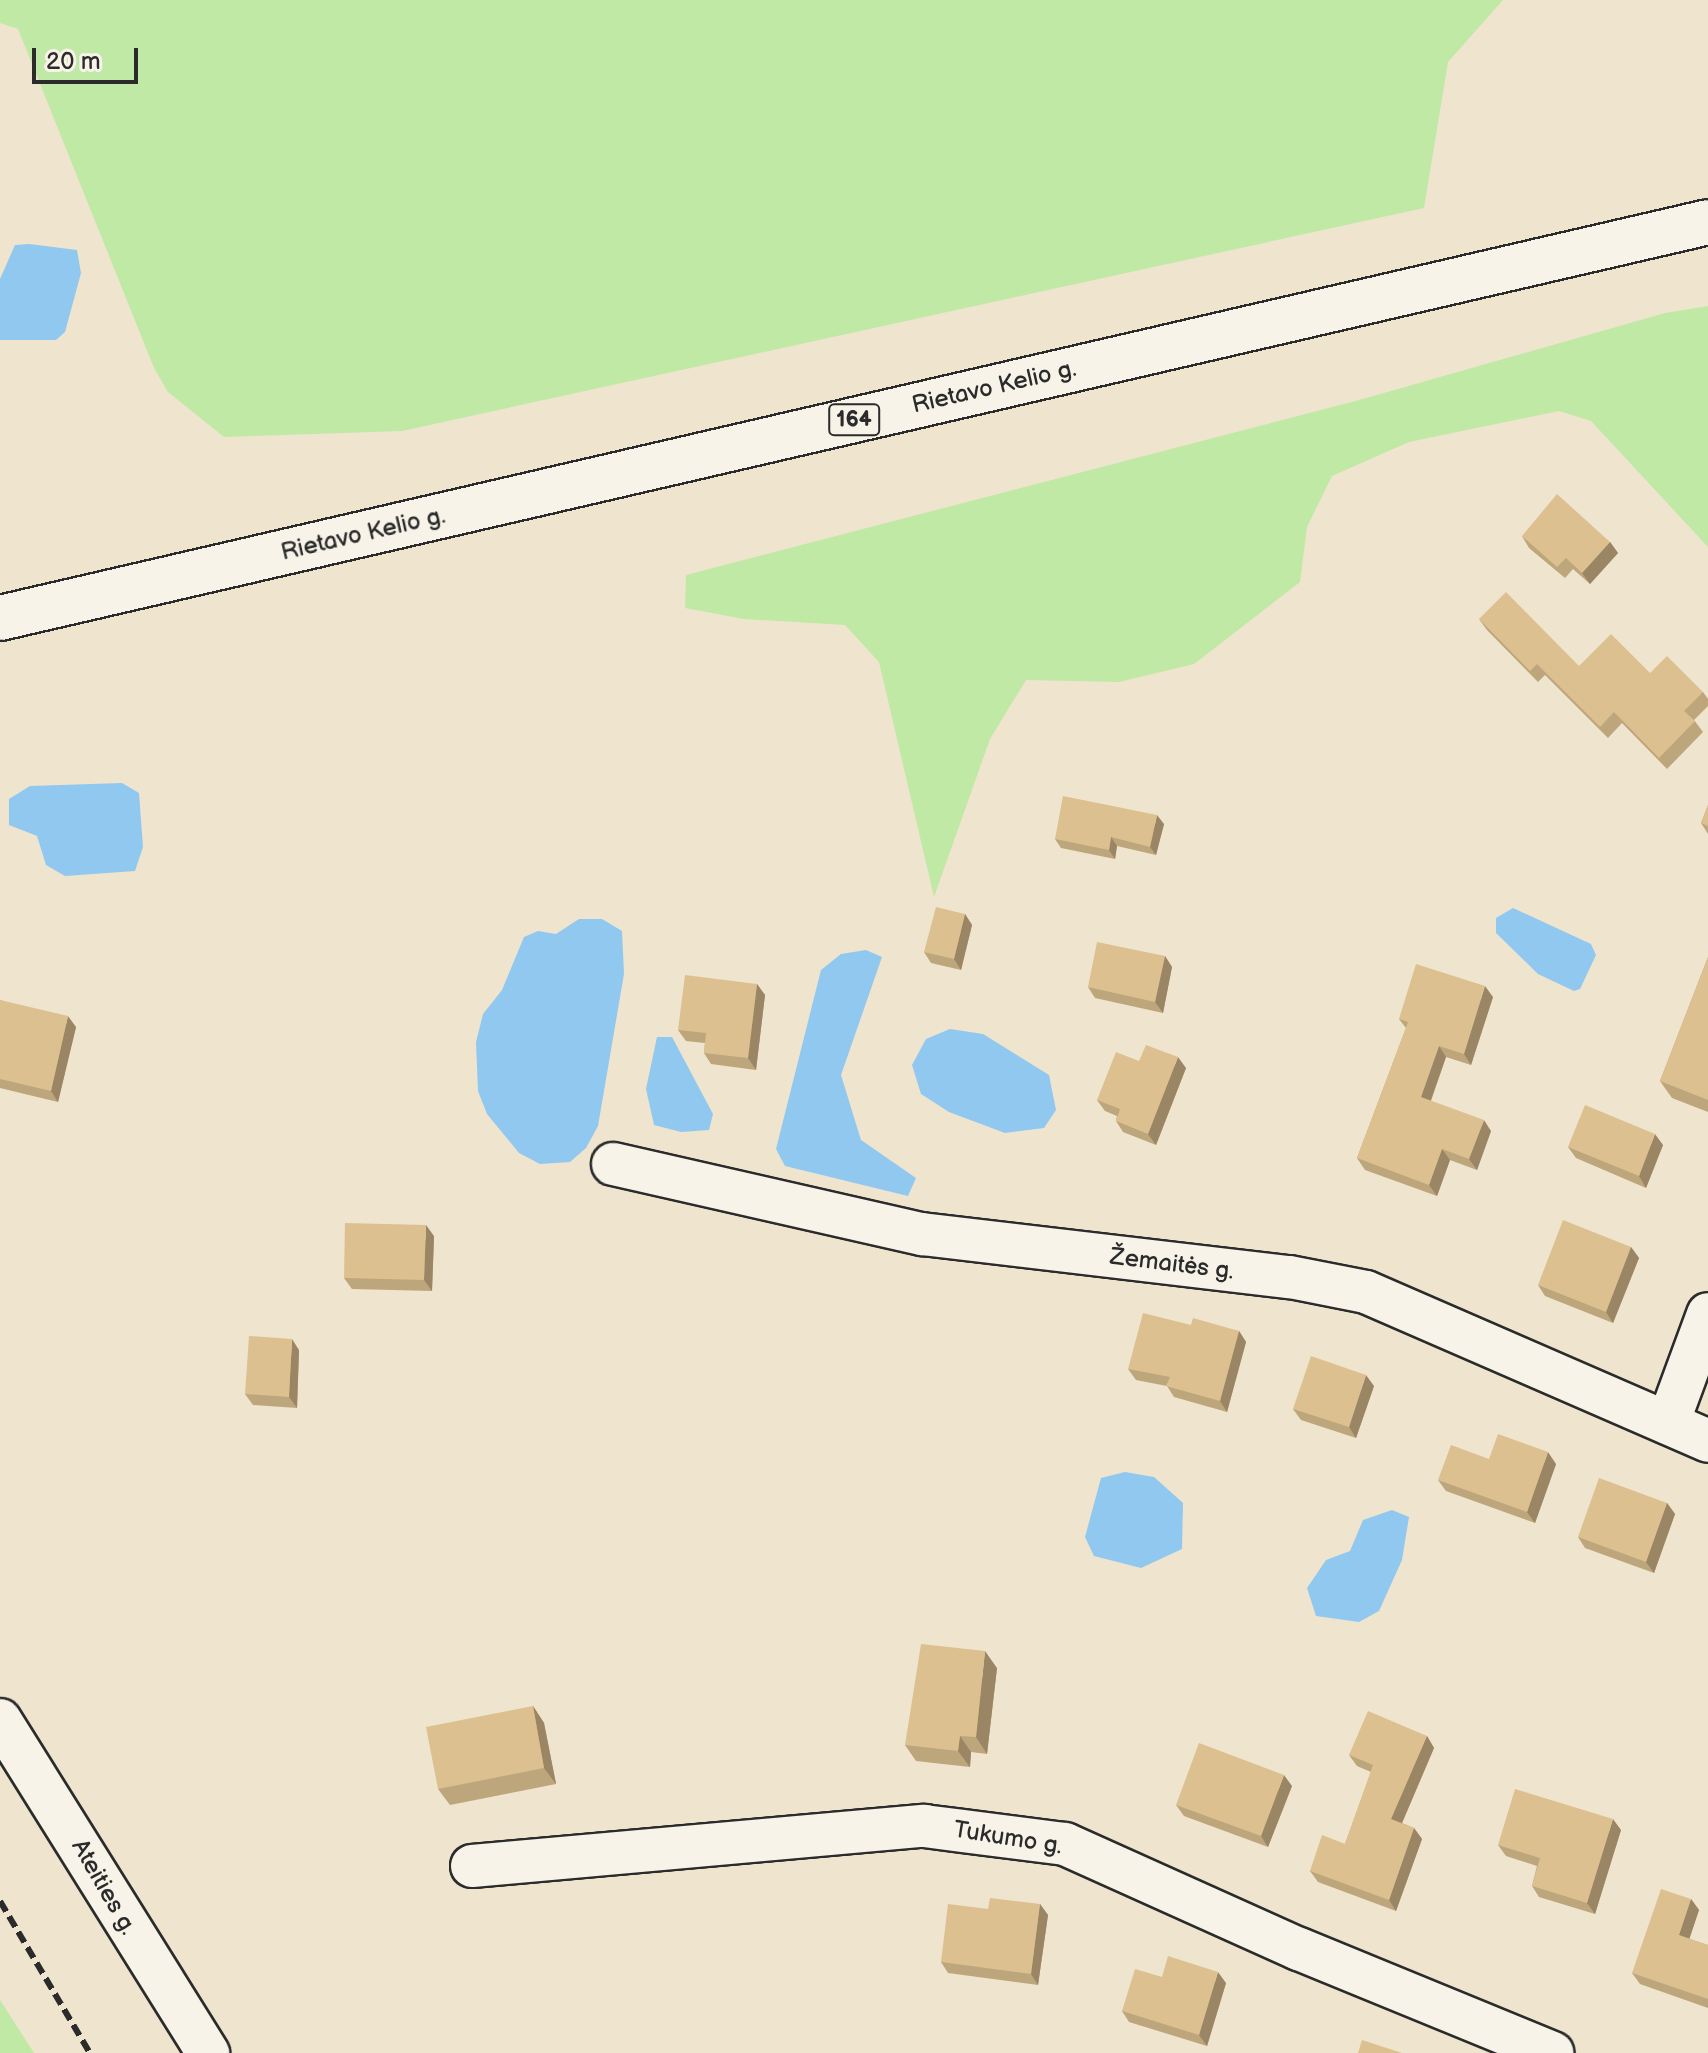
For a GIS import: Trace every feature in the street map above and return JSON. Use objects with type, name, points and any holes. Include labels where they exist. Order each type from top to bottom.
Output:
[{"type":"main road","name":"Rietavo Kelio g.","points":[[0,618],[1708,222]]},
{"type":"street","name":"Žemaitės g.","points":[[613,1164],[922,1234],[1290,1277],[1366,1292],[1708,1441]]},
{"type":"street","points":[[1668,1423],[1708,1314]]},
{"type":"street","name":"Ateities g.","points":[[0,1720],[208,2053]]},
{"type":"street","name":"Tukumo g.","points":[[472,1866],[924,1826],[1065,1844],[1299,1949],[1552,2053]]},
{"type":"green space","points":[[0,0],[1503,0],[1448,62],[1424,208],[402,431],[224,437],[168,392],[154,368],[18,29],[0,23]]},
{"type":"green space","points":[[1708,306],[1708,547],[1591,421],[1559,411],[1409,442],[1332,476],[1307,527],[1300,582],[1194,664],[1119,682],[1026,680],[990,739],[934,897],[879,662],[845,625],[744,619],[685,608],[686,575],[1363,399],[1665,313]]},
{"type":"green space","points":[[0,2000],[34,2053],[0,2053]]},
{"type":"water","points":[[15,245],[77,250],[81,273],[65,332],[56,340],[0,340],[0,279]]},
{"type":"water","points":[[122,783],[139,793],[143,847],[135,871],[65,876],[46,865],[37,836],[9,825],[9,799],[30,786]]},
{"type":"water","points":[[1513,908],[1591,944],[1596,955],[1580,989],[1574,991],[1538,974],[1496,933],[1496,918]]},
{"type":"water","points":[[579,919],[602,919],[622,931],[624,974],[598,1126],[586,1148],[570,1162],[540,1164],[519,1153],[487,1114],[478,1091],[476,1042],[483,1014],[502,990],[524,937],[538,931],[556,934]]},
{"type":"water","points":[[866,950],[882,957],[841,1075],[861,1140],[916,1178],[908,1196],[785,1166],[776,1149],[821,970],[841,954]]},
{"type":"water","points":[[950,1029],[983,1034],[1049,1075],[1056,1110],[1044,1128],[1005,1133],[949,1112],[921,1094],[912,1065],[926,1039]]},
{"type":"water","points":[[657,1037],[672,1037],[713,1114],[709,1130],[681,1132],[654,1125],[646,1089]]},
{"type":"water","points":[[1125,1472],[1154,1477],[1183,1503],[1182,1549],[1141,1568],[1094,1556],[1085,1537],[1101,1478]]},
{"type":"water","points":[[1392,1510],[1409,1517],[1402,1560],[1379,1611],[1359,1622],[1316,1616],[1307,1588],[1326,1560],[1350,1551],[1363,1520]]},
{"type":"building","points":[[1557,494],[1610,542],[1582,573],[1566,558],[1557,567],[1522,536]]},
{"type":"building","points":[[1506,592],[1579,666],[1611,634],[1650,673],[1667,656],[1703,692],[1684,711],[1695,721],[1659,758],[1614,712],[1600,727],[1537,664],[1530,671],[1479,619]]},
{"type":"building","points":[[1063,796],[1157,815],[1150,847],[1111,837],[1109,850],[1055,839]]},
{"type":"building","points":[[1708,805],[1708,826],[1701,823]]},
{"type":"building","points":[[936,907],[965,914],[954,959],[924,952]]},
{"type":"building","points":[[1097,942],[1165,956],[1155,1002],[1088,987]]},
{"type":"building","points":[[1708,957],[1708,1100],[1660,1081]]},
{"type":"building","points":[[1416,964],[1485,986],[1464,1054],[1439,1046],[1421,1097],[1484,1120],[1469,1159],[1442,1149],[1429,1185],[1357,1158],[1408,1022],[1399,1019]]},
{"type":"building","points":[[685,975],[757,984],[748,1058],[704,1053],[706,1033],[678,1030]]},
{"type":"building","points":[[0,1000],[68,1016],[51,1091],[0,1079]]},
{"type":"building","points":[[1146,1045],[1178,1057],[1148,1134],[1116,1121],[1120,1109],[1097,1100],[1116,1052],[1139,1061]]},
{"type":"building","points":[[1585,1105],[1655,1134],[1639,1176],[1568,1147]]},
{"type":"building","points":[[1563,1220],[1631,1247],[1606,1312],[1538,1285]]},
{"type":"building","points":[[345,1223],[426,1225],[424,1280],[344,1278]]},
{"type":"building","points":[[1143,1313],[1191,1325],[1193,1318],[1239,1331],[1220,1401],[1166,1386],[1170,1377],[1128,1369]]},
{"type":"building","points":[[249,1336],[292,1339],[289,1397],[245,1394]]},
{"type":"building","points":[[1311,1356],[1366,1375],[1349,1427],[1293,1409]]},
{"type":"building","points":[[1498,1434],[1548,1452],[1527,1512],[1438,1480],[1451,1445],[1489,1459]]},
{"type":"building","points":[[1599,1478],[1667,1503],[1646,1562],[1578,1537]]},
{"type":"building","points":[[921,1644],[985,1651],[976,1737],[960,1736],[958,1751],[905,1745]]},
{"type":"building","points":[[533,1706],[544,1768],[438,1789],[426,1727]]},
{"type":"building","points":[[1368,1711],[1427,1736],[1391,1819],[1414,1828],[1389,1900],[1310,1871],[1322,1835],[1345,1844],[1373,1765],[1349,1755]]},
{"type":"building","points":[[1199,1743],[1284,1775],[1261,1836],[1176,1805]]},
{"type":"building","points":[[1515,1789],[1613,1819],[1587,1903],[1532,1886],[1540,1858],[1498,1845]]},
{"type":"building","points":[[1661,1889],[1691,1899],[1679,1935],[1708,1945],[1708,1999],[1632,1973]]},
{"type":"building","points":[[990,1898],[1040,1904],[1031,1974],[941,1962],[948,1904],[988,1909]]},
{"type":"building","points":[[1168,1956],[1218,1972],[1199,2035],[1122,2011],[1135,1969],[1162,1977]]},
{"type":"building","points":[[1362,2040],[1402,2053],[1358,2053]]},
{"type":"railway","points":[[0,1901],[90,2053]]}]
